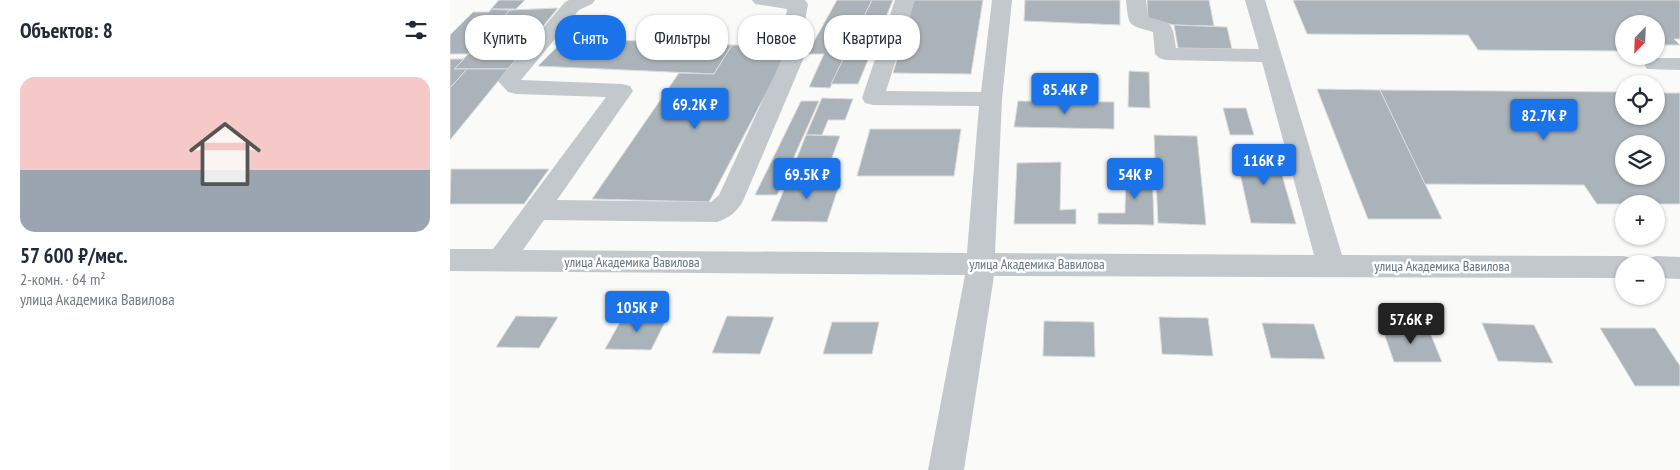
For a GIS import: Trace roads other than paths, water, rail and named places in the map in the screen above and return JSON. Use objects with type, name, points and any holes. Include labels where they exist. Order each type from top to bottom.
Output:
[{"type":"street","points":[[500,261],[539,210],[622,91],[516,87],[509,80],[572,6],[585,0]]},
{"type":"street","points":[[539,210],[717,212],[730,201],[803,36],[794,29],[798,4],[762,0]]},
{"type":"street","points":[[905,0],[873,98],[990,99]]},
{"type":"street","points":[[946,470],[979,285],[990,99],[1002,0]]},
{"type":"street","points":[[1136,0],[1138,21],[1163,28],[1166,54],[1271,56]]},
{"type":"street","points":[[1255,0],[1331,264]]},
{"type":"street","points":[[1665,64],[1680,64]]},
{"type":"street","name":"улица Академика Вавилова","points":[[450,260],[1615,267]]},
{"type":"street","points":[[1665,267],[1680,268]]}]
